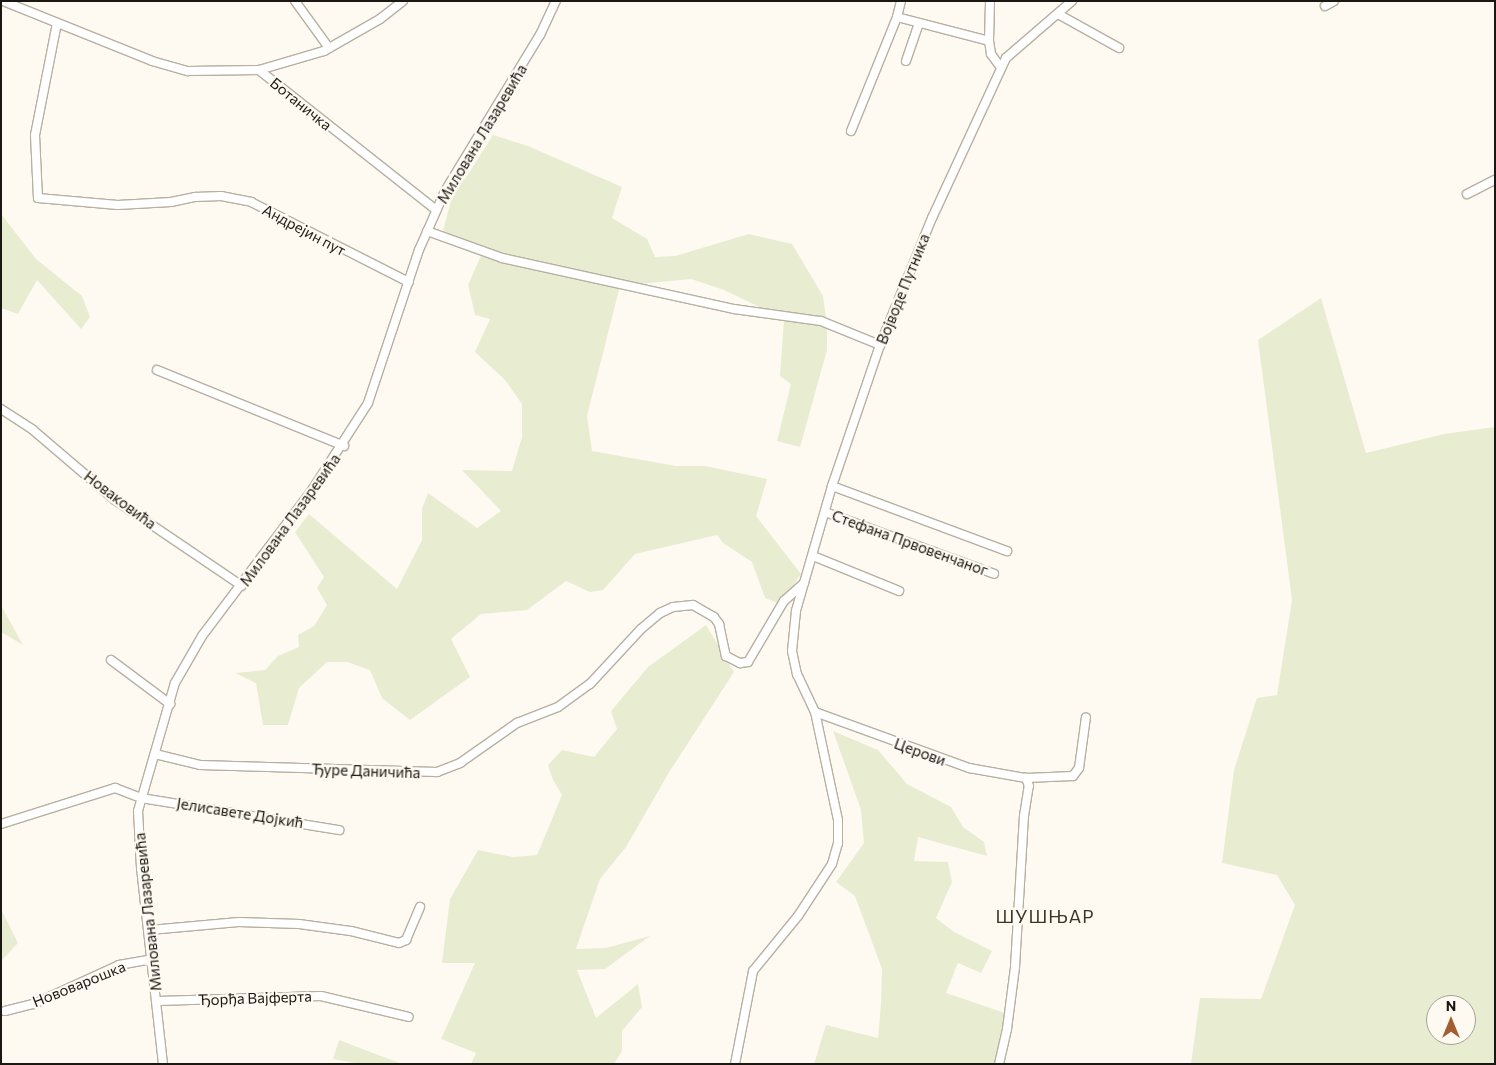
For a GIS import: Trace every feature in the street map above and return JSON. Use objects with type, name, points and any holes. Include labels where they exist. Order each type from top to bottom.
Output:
[{"type":"street","name":"Ботаничка","points":[[4,1],[152,61],[188,71],[260,70],[436,210]]},
{"type":"street","points":[[295,1],[329,48]]},
{"type":"street","points":[[260,70],[329,48],[380,19],[403,1]]},
{"type":"street","name":"Милована Лазаревића","points":[[163,1064],[158,1001],[138,837],[141,798],[180,672],[344,446],[376,388],[409,282],[436,210],[455,172],[540,36],[556,1]]},
{"type":"street","points":[[852,131],[897,17],[901,1]]},
{"type":"street","points":[[990,1],[988,41],[991,54],[1001,68]]},
{"type":"street","name":"Војводе Путника","points":[[815,712],[792,661],[796,611],[832,486],[880,345],[932,218],[1001,68],[1021,42],[1072,1]]},
{"type":"street","points":[[1325,6],[1334,1]]},
{"type":"street","points":[[1058,14],[1119,48]]},
{"type":"street","points":[[897,17],[988,41]]},
{"type":"street","name":"Андрејин пут","points":[[57,23],[35,135],[38,198],[118,205],[171,202],[195,197],[221,196],[251,202],[409,282]]},
{"type":"street","points":[[906,61],[919,23]]},
{"type":"street","points":[[1467,194],[1495,180]]},
{"type":"street","points":[[427,231],[502,258],[734,309],[821,321],[880,345]]},
{"type":"street","points":[[157,370],[344,446]]},
{"type":"street","name":"Новаковића","points":[[1,409],[33,430],[116,500],[242,586]]},
{"type":"street","points":[[832,486],[1007,550]]},
{"type":"street","name":"Стефана Првовенчаног","points":[[825,512],[994,574]]},
{"type":"street","points":[[813,556],[899,591]]},
{"type":"street","name":"Ђуре Даничића","points":[[155,754],[200,765],[437,772],[460,763],[516,722],[558,707],[590,684],[641,629],[660,612],[673,607],[693,605],[714,617],[719,624],[726,656],[740,663],[748,662],[784,601],[805,582]]},
{"type":"street","points":[[111,660],[170,704]]},
{"type":"street","points":[[736,1064],[753,971],[798,916],[832,864],[838,843],[838,820],[815,712]]},
{"type":"street","name":"Церови","points":[[815,712],[952,764],[1026,778],[1070,777],[1077,773],[1086,717]]},
{"type":"street","points":[[999,1064],[1015,967],[1024,816],[1029,786],[1026,778]]},
{"type":"street","name":"Јелисавете Дојкић","points":[[1,824],[44,812],[105,788],[115,788],[141,798],[339,830]]},
{"type":"street","points":[[150,930],[239,922],[299,924],[351,931],[399,943],[406,940],[420,907]]},
{"type":"street","name":"Нововарошка","points":[[5,1011],[34,1004],[119,965],[153,959]]},
{"type":"street","name":"Ђорђа Вајферта","points":[[158,1001],[321,996],[409,1017]]},
{"type":"green space","points":[[493,135],[528,146],[622,187],[612,218],[647,239],[655,257],[675,256],[749,234],[792,244],[823,296],[827,325],[827,350],[800,447],[777,441],[791,384],[780,376],[784,319],[724,290],[691,279],[620,286],[587,416],[592,451],[676,466],[705,466],[767,479],[756,516],[801,574],[780,604],[765,598],[752,562],[723,543],[717,535],[635,554],[603,590],[590,592],[566,581],[527,610],[481,614],[451,639],[470,677],[410,720],[382,698],[370,670],[347,662],[327,662],[299,688],[288,725],[263,725],[256,683],[235,673],[265,670],[278,656],[299,647],[298,635],[314,626],[327,605],[317,588],[324,577],[295,532],[309,514],[397,589],[422,540],[422,509],[428,493],[477,528],[501,511],[462,470],[512,471],[522,437],[522,404],[505,380],[475,352],[490,319],[475,315],[468,285],[484,249],[443,231],[458,174],[465,179]]},
{"type":"green space","points":[[1,214],[36,259],[82,296],[90,317],[81,329],[37,280],[18,314],[1,308]]},
{"type":"green space","points":[[1321,298],[1366,453],[1444,434],[1495,427],[1495,1064],[1191,1064],[1200,998],[1261,999],[1295,905],[1277,875],[1222,863],[1234,770],[1257,698],[1277,695],[1292,600],[1258,340]]},
{"type":"green space","points":[[1,605],[2,607],[23,645],[1,632]]},
{"type":"green space","points":[[706,625],[734,672],[668,774],[626,847],[600,879],[576,949],[606,948],[650,936],[605,969],[577,970],[596,1018],[638,984],[642,1007],[622,1031],[622,1051],[614,1064],[471,1064],[476,1053],[441,1039],[475,963],[442,963],[450,899],[478,850],[513,857],[537,855],[562,795],[553,780],[548,765],[562,750],[594,757],[617,729],[611,711],[648,667]]},
{"type":"green space","points":[[833,731],[878,750],[907,784],[951,807],[963,827],[984,842],[987,856],[918,837],[914,861],[948,862],[952,882],[936,918],[954,932],[992,951],[981,973],[958,963],[946,993],[1005,1013],[994,1064],[814,1064],[826,1025],[878,1038],[881,1004],[882,969],[855,896],[836,882],[864,843],[861,810]]},
{"type":"green space","points":[[1,909],[18,943],[1,961]]},
{"type":"green space","points":[[339,1040],[402,1064],[360,1064],[333,1059]]},
{"type":"district","name":"ШУШЊАР","points":[[1045,916]]}]
